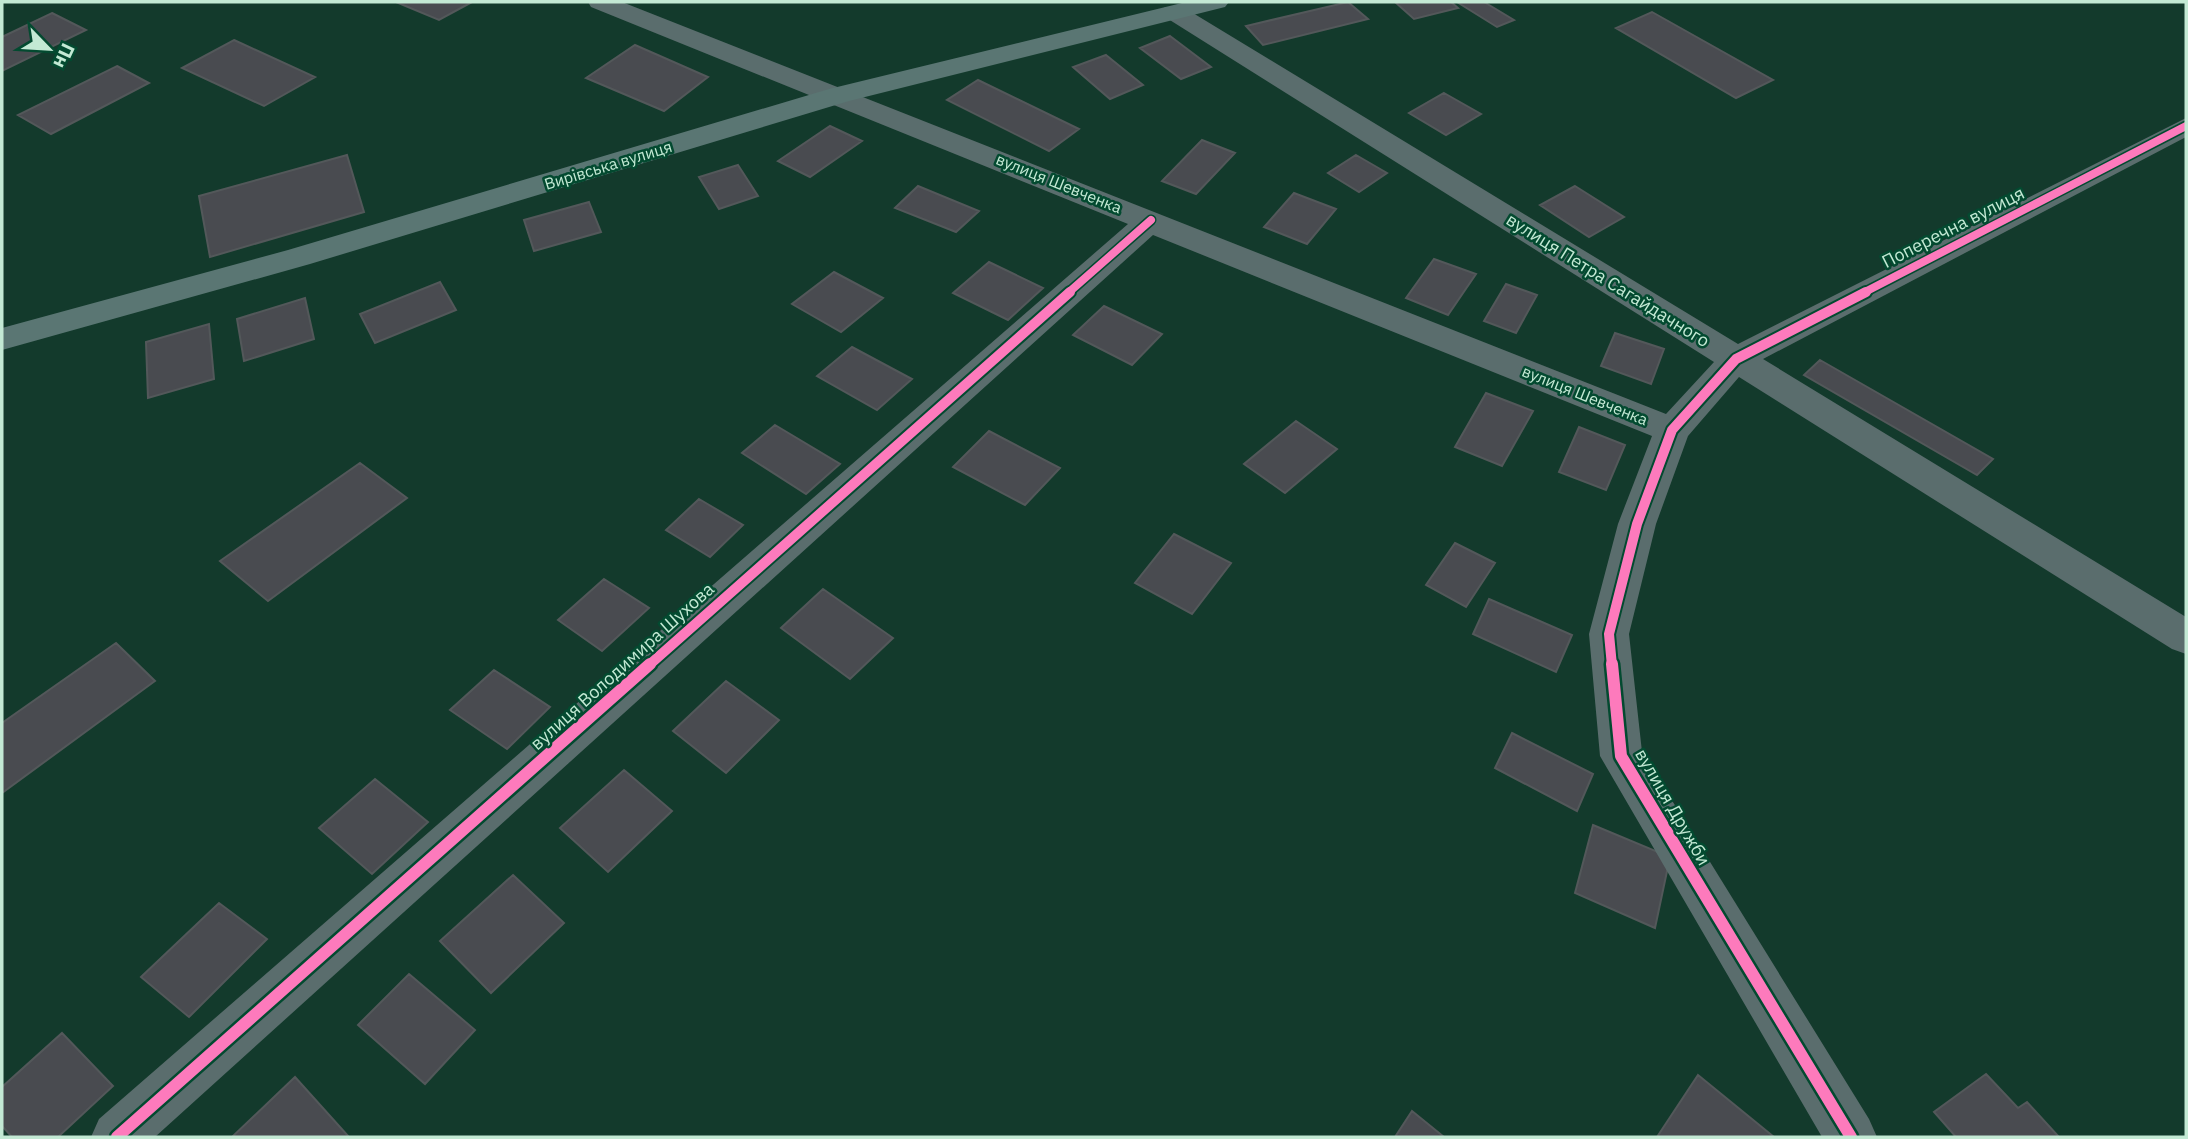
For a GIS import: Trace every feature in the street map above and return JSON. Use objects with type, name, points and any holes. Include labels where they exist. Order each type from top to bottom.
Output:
[{"type":"main road","name":"Вирівська вулиця","points":[[2,339],[299,257],[839,95],[1171,7],[1216,2]]},
{"type":"street","name":"вулиця Шевченка","points":[[600,2],[839,95],[1672,430]]},
{"type":"street","name":"вулиця Петра Сагайдачного","points":[[1171,7],[2186,636]]},
{"type":"street","name":"Поперечна вулиця","points":[[1736,359],[2186,126]]},
{"type":"street","name":"вулиця Володимира Шухова","points":[[117,1137],[1151,220]]},
{"type":"street","name":"вулиця Дружби","points":[[1736,359],[1672,430],[1637,524],[1609,634],[1621,756],[1851,1137]]},
{"type":"building","points":[[396,2],[472,2],[439,20]]},
{"type":"building","points":[[1348,2],[1368,19],[1263,45],[1246,26]]},
{"type":"building","points":[[1395,2],[1451,2],[1458,8],[1414,19]]},
{"type":"building","points":[[1457,2],[1484,2],[1514,20],[1497,27]]},
{"type":"building","points":[[1652,12],[1773,80],[1736,98],[1616,28]]},
{"type":"building","points":[[52,13],[86,30],[2,71],[2,37]]},
{"type":"building","points":[[1170,36],[1211,67],[1181,79],[1140,48]]},
{"type":"building","points":[[234,40],[315,77],[264,106],[182,68]]},
{"type":"building","points":[[635,45],[708,77],[664,111],[586,78]]},
{"type":"building","points":[[1106,55],[1143,85],[1110,99],[1073,67]]},
{"type":"building","points":[[117,66],[149,83],[51,134],[18,115]]},
{"type":"building","points":[[978,80],[1079,129],[1049,151],[947,100]]},
{"type":"building","points":[[1444,93],[1481,114],[1446,135],[1409,113]]},
{"type":"building","points":[[830,126],[862,141],[810,177],[778,161]]},
{"type":"building","points":[[1202,140],[1235,153],[1196,194],[1162,181]]},
{"type":"building","points":[[347,155],[364,212],[210,257],[199,196]]},
{"type":"building","points":[[1356,155],[1387,173],[1359,192],[1328,173]]},
{"type":"building","points":[[738,165],[758,196],[719,209],[699,177]]},
{"type":"building","points":[[918,186],[979,211],[956,232],[895,208]]},
{"type":"building","points":[[1575,186],[1624,217],[1589,237],[1540,205]]},
{"type":"building","points":[[1294,193],[1336,209],[1307,244],[1264,227]]},
{"type":"building","points":[[589,202],[601,232],[534,251],[524,220]]},
{"type":"building","points":[[1434,259],[1476,274],[1448,315],[1406,298]]},
{"type":"building","points":[[989,262],[1043,288],[1008,320],[953,293]]},
{"type":"building","points":[[834,272],[883,298],[841,332],[792,304]]},
{"type":"building","points":[[440,282],[456,310],[375,343],[360,314]]},
{"type":"building","points":[[1506,284],[1537,295],[1516,333],[1484,321]]},
{"type":"building","points":[[305,298],[314,339],[244,361],[237,319]]},
{"type":"building","points":[[1104,306],[1162,334],[1132,365],[1073,335]]},
{"type":"building","points":[[209,324],[214,379],[148,398],[146,342]]},
{"type":"building","points":[[1615,333],[1664,349],[1651,384],[1601,366]]},
{"type":"building","points":[[852,347],[912,379],[877,410],[817,376]]},
{"type":"building","points":[[1820,360],[1993,459],[1977,475],[1804,375]]},
{"type":"building","points":[[1486,393],[1533,411],[1502,466],[1455,447]]},
{"type":"building","points":[[1296,421],[1337,449],[1285,493],[1244,464]]},
{"type":"building","points":[[775,425],[840,464],[806,494],[742,453]]},
{"type":"building","points":[[1579,427],[1625,445],[1606,490],[1559,472]]},
{"type":"building","points":[[989,431],[1060,468],[1025,505],[953,467]]},
{"type":"building","points":[[360,463],[407,498],[268,601],[220,561]]},
{"type":"building","points":[[699,499],[743,525],[710,557],[666,530]]},
{"type":"building","points":[[1174,534],[1231,563],[1192,614],[1135,583]]},
{"type":"building","points":[[1455,543],[1495,563],[1466,607],[1426,585]]},
{"type":"building","points":[[604,579],[649,608],[602,651],[558,620]]},
{"type":"building","points":[[823,589],[893,638],[850,679],[781,628]]},
{"type":"building","points":[[1489,599],[1572,635],[1556,672],[1473,634]]},
{"type":"building","points":[[116,643],[155,681],[2,793],[2,723]]},
{"type":"building","points":[[494,670],[550,707],[507,749],[450,710]]},
{"type":"building","points":[[726,681],[779,720],[726,773],[673,731]]},
{"type":"building","points":[[1512,733],[1593,774],[1577,811],[1495,768]]},
{"type":"building","points":[[624,770],[672,811],[608,872],[560,828]]},
{"type":"building","points":[[375,779],[428,822],[372,874],[319,828]]},
{"type":"building","points":[[1593,825],[1670,857],[1655,928],[1575,893]]},
{"type":"building","points":[[513,875],[564,923],[491,993],[440,941]]},
{"type":"building","points":[[219,903],[267,939],[189,1017],[141,977]]},
{"type":"building","points":[[409,974],[475,1030],[425,1084],[358,1025]]},
{"type":"building","points":[[62,1033],[113,1086],[58,1137],[12,1137],[2,1126],[2,1087]]},
{"type":"building","points":[[1986,1074],[2018,1108],[2027,1102],[2059,1137],[1956,1137],[1934,1112]]},
{"type":"building","points":[[1698,1075],[1774,1137],[1657,1137]]},
{"type":"building","points":[[295,1077],[349,1137],[232,1137]]},
{"type":"building","points":[[1412,1111],[1444,1137],[1395,1137]]},
{"type":"cycle path","points":[[1851,1137],[1621,756],[1609,634],[1637,524],[1672,430],[1736,359],[2186,126]]},
{"type":"cycle path","points":[[117,1137],[1151,220]]}]
